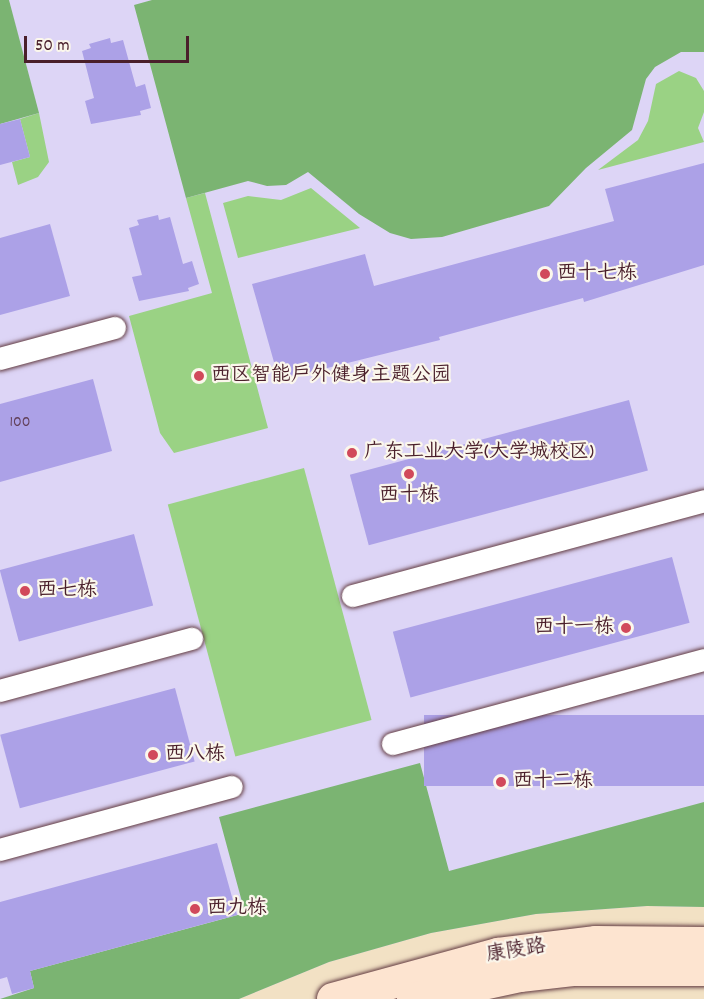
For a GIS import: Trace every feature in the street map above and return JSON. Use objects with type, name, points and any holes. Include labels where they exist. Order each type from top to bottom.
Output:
[{"type":"street","points":[[0,359],[115,328]]},
{"type":"street","points":[[353,596],[704,501]]},
{"type":"street","points":[[0,691],[192,639]]},
{"type":"street","points":[[393,744],[704,660]]},
{"type":"street","points":[[0,850],[232,787]]},
{"type":"street","name":"康陵路","points":[[333,999],[498,954],[596,942],[704,943]]},
{"type":"street","name":"康陵路","points":[[413,999],[509,978],[573,970],[704,970]]},
{"type":"shaded area","name":"广东工业大学(大学城校区)","points":[[0,0],[704,0],[704,907],[647,906],[536,914],[431,933],[329,962],[239,999],[0,999]]},
{"type":"green space","points":[[0,0],[9,0],[39,113],[0,124]]},
{"type":"green space","points":[[152,0],[704,0],[704,52],[681,52],[655,67],[646,79],[632,130],[586,168],[549,206],[442,237],[411,239],[390,233],[359,214],[308,172],[286,185],[267,186],[248,181],[186,198],[134,5]]},
{"type":"green space","points":[[679,71],[696,78],[704,91],[704,112],[698,128],[704,142],[598,170],[638,140],[648,121],[656,84]]},
{"type":"green space","points":[[39,113],[49,162],[38,177],[18,185],[12,162],[30,157],[20,119]]},
{"type":"green space","points":[[311,188],[360,228],[238,258],[223,203],[248,196],[281,200]]},
{"type":"green space","name":"西区智能户外健身主题公园","points":[[205,193],[268,428],[174,453],[160,433],[129,316],[212,293],[186,198]]},
{"type":"green space","points":[[304,468],[372,720],[235,757],[168,504]]},
{"type":"green space","points":[[420,763],[449,871],[704,802],[704,907],[647,906],[536,914],[431,933],[329,962],[239,999],[0,999],[34,988],[30,971],[245,913],[219,817]]},
{"type":"building","points":[[110,38],[111,43],[123,40],[136,87],[145,84],[151,108],[140,111],[141,115],[91,124],[85,101],[94,98],[82,51],[91,48],[89,44]]},
{"type":"building","points":[[20,119],[30,157],[0,165],[0,124]]},
{"type":"building","name":"西十七栋","points":[[704,163],[704,265],[584,302],[583,298],[439,337],[440,340],[279,380],[252,284],[365,254],[374,286],[614,221],[605,189]]},
{"type":"building","points":[[158,215],[159,220],[170,217],[183,264],[192,261],[199,284],[188,288],[189,291],[139,301],[132,277],[142,275],[129,228],[139,225],[137,220]]},
{"type":"building","points":[[50,224],[70,296],[0,315],[0,238]]},
{"type":"building","points":[[93,379],[112,451],[0,482],[0,404]]},
{"type":"building","name":"西十栋","points":[[629,400],[648,471],[369,545],[350,475]]},
{"type":"building","name":"西七栋","points":[[134,534],[153,605],[19,641],[0,570]]},
{"type":"building","name":"西十一栋","points":[[672,557],[690,623],[410,697],[393,632]]},
{"type":"building","name":"西八栋","points":[[175,688],[195,761],[20,808],[0,735]]},
{"type":"building","points":[[424,715],[704,715],[704,786],[424,786]]},
{"type":"building","name":"西九栋","points":[[217,843],[237,915],[30,971],[34,988],[12,994],[7,977],[0,979],[0,902]]},
{"type":"place","name":"西十七栋","points":[[545,274]]},
{"type":"place","name":"西区智能户外健身主题公园","points":[[199,376]]},
{"type":"place","name":"广东工业大学(大学城校区)","points":[[352,453]]},
{"type":"place","name":"西十栋","points":[[409,474]]},
{"type":"place","name":"西七栋","points":[[25,591]]},
{"type":"place","name":"西十一栋","points":[[626,628]]},
{"type":"place","name":"西八栋","points":[[153,755]]},
{"type":"place","name":"西十二栋","points":[[501,782]]},
{"type":"place","name":"西九栋","points":[[195,909]]}]
